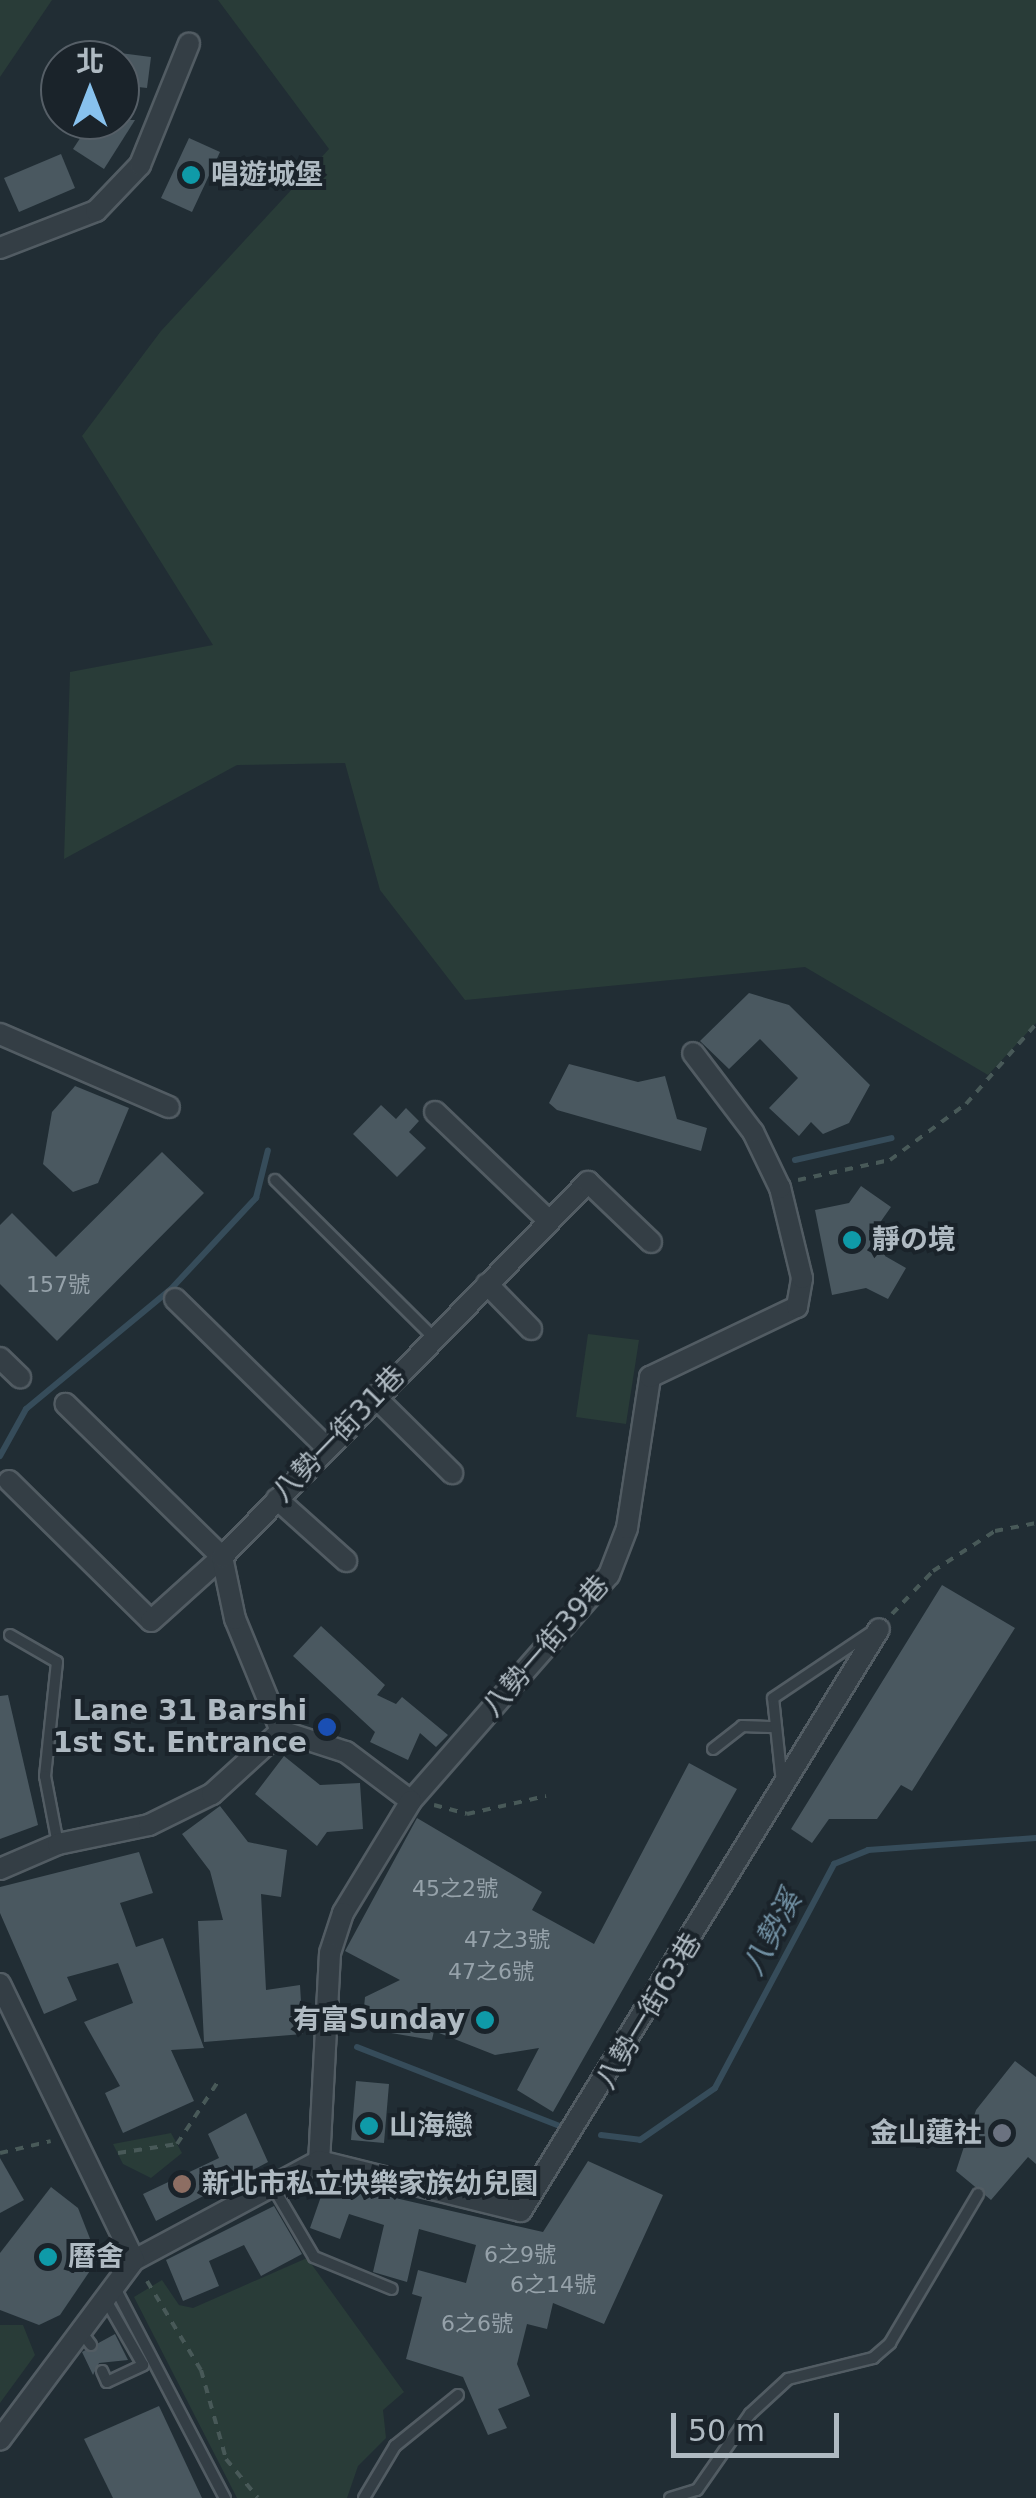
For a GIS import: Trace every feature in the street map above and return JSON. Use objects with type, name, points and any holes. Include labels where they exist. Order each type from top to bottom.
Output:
[{"type":"street","points":[[0,248],[96,211],[140,165],[189,44]]},
{"type":"street","points":[[0,1034],[169,1107]]},
{"type":"street","name":"八勢一街39巷","points":[[410,1800],[610,1575],[627,1528],[650,1377],[797,1307],[802,1278],[780,1188],[753,1132],[692,1053]]},
{"type":"street","points":[[435,1112],[550,1221]]},
{"type":"street","name":"八勢一街31巷","points":[[9,1482],[151,1621],[222,1558],[374,1396],[588,1182],[650,1242]]},
{"type":"street","points":[[487,1284],[532,1329]]},
{"type":"street","points":[[176,1300],[326,1448]]},
{"type":"street","points":[[0,1358],[20,1377]]},
{"type":"street","points":[[374,1396],[452,1473]]},
{"type":"street","points":[[0,2440],[85,2337],[108,2289],[134,2260],[319,2161],[330,1953],[343,1913],[410,1800],[346,1752],[281,1731],[235,1619],[222,1558],[66,1404]]},
{"type":"street","points":[[276,1499],[346,1561]]},
{"type":"street","name":"八勢一街63巷","points":[[319,2161],[521,2211],[879,1629]]},
{"type":"street","points":[[0,1869],[58,1844],[149,1825],[212,1794],[281,1731]]},
{"type":"street","points":[[0,1984],[134,2260]]},
{"type":"lane","points":[[275,1180],[433,1338]]},
{"type":"lane","points":[[782,1788],[773,1698],[879,1629]]},
{"type":"lane","points":[[10,1635],[57,1662],[45,1776],[58,1844]]},
{"type":"lane","points":[[713,1749],[742,1726],[776,1727]]},
{"type":"lane","points":[[273,2187],[314,2257],[392,2289]]},
{"type":"lane","points":[[670,2498],[697,2490],[750,2414],[788,2379],[873,2358],[890,2343],[978,2194]]},
{"type":"lane","points":[[102,2372],[107,2382],[143,2365],[108,2289]]},
{"type":"lane","points":[[108,2289],[225,2498]]},
{"type":"lane","points":[[364,2498],[395,2446],[458,2395]]},
{"type":"path","points":[[780,1188],[832,1166],[890,1160],[966,1104],[1036,1024]]},
{"type":"path","points":[[879,1629],[933,1571],[995,1531],[1036,1523]]},
{"type":"path","points":[[410,1800],[467,1814],[546,1796]]},
{"type":"path","points":[[118,2153],[177,2144],[218,2080]]},
{"type":"path","points":[[0,2152],[70,2135]]},
{"type":"path","points":[[134,2260],[201,2370],[226,2459],[258,2498]]},
{"type":"green space","points":[[0,0],[52,0],[0,77]]},
{"type":"green space","points":[[218,0],[1036,0],[1036,1023],[988,1075],[805,967],[465,1000],[380,890],[345,763],[237,765],[64,859],[70,672],[213,645],[82,436],[161,331],[329,149]]},
{"type":"green space","points":[[588,1334],[639,1340],[626,1424],[576,1417]]},
{"type":"green space","points":[[171,2133],[182,2153],[151,2178],[123,2164],[113,2144]]},
{"type":"green space","points":[[307,2258],[404,2392],[383,2410],[386,2438],[358,2466],[347,2498],[237,2498],[134,2297],[162,2280],[179,2305],[193,2308]]},
{"type":"green space","points":[[0,2325],[23,2325],[35,2355],[0,2403]]},
{"type":"building","points":[[140,56],[151,57],[147,88],[140,87]]},
{"type":"building","name":"唱遊城堡","points":[[189,138],[220,152],[192,212],[161,198]]},
{"type":"building","points":[[79,140],[122,140],[104,169],[73,149]]},
{"type":"building","points":[[61,154],[75,188],[19,212],[4,178]]},
{"type":"building","points":[[749,993],[789,1005],[870,1085],[849,1123],[823,1134],[811,1122],[799,1136],[769,1108],[798,1078],[760,1039],[729,1069],[700,1041]]},
{"type":"building","points":[[569,1064],[638,1082],[665,1076],[677,1119],[707,1128],[701,1151],[557,1110],[549,1103]]},
{"type":"building","points":[[75,1086],[129,1108],[98,1183],[73,1192],[43,1164],[52,1112]]},
{"type":"building","points":[[381,1105],[396,1119],[406,1108],[419,1121],[409,1132],[426,1148],[397,1177],[353,1134]]},
{"type":"building","points":[[162,1152],[204,1193],[57,1341],[0,1284],[0,1225],[12,1213],[56,1257]]},
{"type":"building","name":"靜の境","points":[[861,1186],[891,1207],[879,1224],[885,1256],[906,1268],[888,1299],[866,1288],[832,1295],[815,1210],[849,1203]]},
{"type":"building","points":[[942,1585],[1015,1628],[912,1791],[901,1785],[877,1819],[829,1819],[812,1843],[791,1829]]},
{"type":"building","points":[[321,1626],[385,1685],[377,1695],[396,1704],[402,1697],[448,1735],[436,1747],[420,1733],[408,1760],[370,1742],[375,1732],[293,1656]]},
{"type":"building","points":[[8,1695],[38,1825],[0,1839],[0,1696]]},
{"type":"building","points":[[284,1756],[320,1785],[360,1783],[363,1829],[327,1832],[317,1846],[255,1794]]},
{"type":"building","points":[[689,1763],[737,1789],[553,2112],[517,2090],[539,2048],[495,2055],[434,2031],[432,2040],[362,2028],[365,1997],[400,1980],[345,1951],[417,1818],[542,1892],[532,1910],[594,1944]]},
{"type":"building","points":[[220,1806],[248,1842],[287,1850],[281,1897],[261,1894],[266,1990],[300,1985],[303,2034],[204,2042],[198,1921],[223,1920],[210,1871],[182,1834]]},
{"type":"building","points":[[139,1852],[153,1893],[120,1903],[136,1947],[163,1938],[204,2048],[171,2050],[194,2101],[123,2133],[105,2093],[120,2086],[84,2022],[133,2003],[118,1963],[67,1977],[77,2000],[44,2014],[0,1913],[0,1887]]},
{"type":"building","name":"金山蓮社","points":[[1015,2061],[1036,2077],[1036,2164],[1028,2157],[991,2200],[956,2171],[976,2110]]},
{"type":"building","name":"山海戀","points":[[356,2081],[389,2084],[384,2143],[351,2140]]},
{"type":"building","points":[[246,2113],[268,2162],[156,2221],[143,2194],[219,2158],[208,2134]]},
{"type":"building","points":[[0,2158],[24,2200],[0,2213]]},
{"type":"building","points":[[588,2161],[663,2195],[604,2324],[553,2303],[547,2329],[527,2324],[517,2364],[530,2396],[498,2409],[507,2428],[488,2435],[463,2377],[406,2359],[422,2297],[412,2294],[418,2270],[466,2283],[476,2245],[419,2229],[407,2282],[373,2272],[384,2225],[349,2214],[340,2239],[310,2228],[326,2182],[543,2232]]},
{"type":"building","name":"曆舍","points":[[51,2187],[78,2208],[98,2259],[60,2315],[39,2325],[0,2310],[0,2253]]},
{"type":"building","points":[[274,2206],[302,2254],[261,2276],[244,2245],[209,2261],[219,2286],[183,2301],[166,2260]]},
{"type":"building","points":[[115,2334],[128,2360],[99,2363],[93,2375],[82,2352]]},
{"type":"building","points":[[159,2406],[202,2498],[113,2498],[84,2439]]},
{"type":"waterway","points":[[795,1160],[892,1138]]},
{"type":"waterway","points":[[0,1456],[26,1409],[171,1289],[256,1198],[268,1150]]},
{"type":"waterway","name":"八勢溪","points":[[601,2135],[640,2140],[715,2088],[834,1864],[868,1850],[1036,1838]]},
{"type":"waterway","name":"八勢溪","points":[[357,2047],[565,2128]]},
{"type":"place","name":"唱遊城堡","points":[[191,175]]},
{"type":"place","name":"靜の境","points":[[852,1240]]},
{"type":"place","name":"Lane 31 Barshi 1st St. Entrance","points":[[327,1727]]},
{"type":"place","name":"有富Sunday","points":[[485,2020]]},
{"type":"place","name":"山海戀","points":[[369,2126]]},
{"type":"place","name":"金山蓮社","points":[[1002,2133]]},
{"type":"place","name":"新北市私立快樂家族幼兒園","points":[[182,2184]]},
{"type":"place","name":"曆舍","points":[[48,2257]]}]
